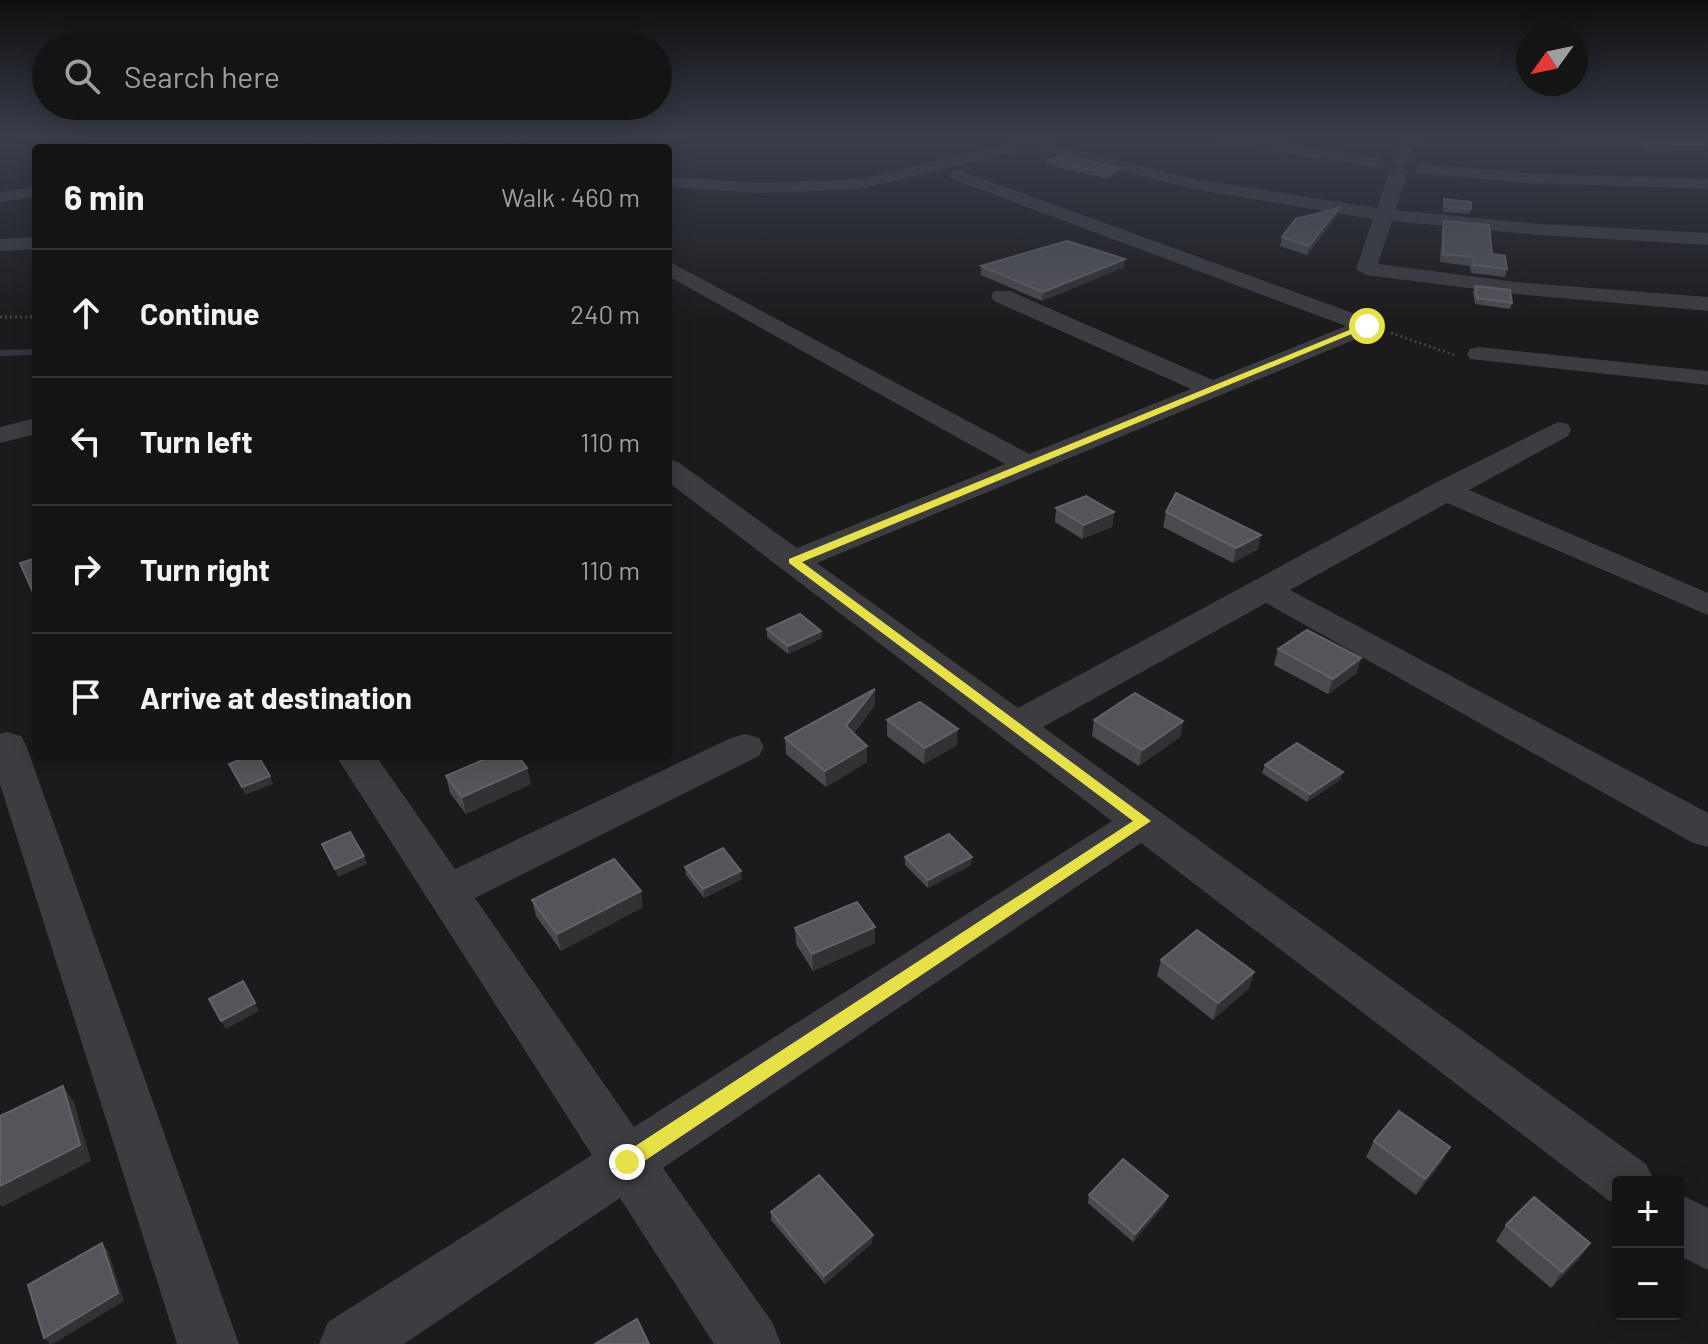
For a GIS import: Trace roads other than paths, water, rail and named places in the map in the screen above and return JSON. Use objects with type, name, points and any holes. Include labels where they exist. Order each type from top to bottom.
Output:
[{"type":"street","points":[[780,202],[786,201]]},
{"type":"street","points":[[793,561],[1367,326],[1028,201]]},
{"type":"street","points":[[1305,201],[1384,213],[1603,234],[1708,239]]},
{"type":"street","points":[[1386,201],[1366,269],[1516,288],[1708,304]]},
{"type":"street","points":[[0,245],[32,243]]},
{"type":"street","points":[[672,269],[1028,465]]},
{"type":"street","points":[[1002,296],[1213,389]]},
{"type":"street","points":[[1479,354],[1708,378]]},
{"type":"street","points":[[0,435],[32,427]]},
{"type":"street","points":[[1015,726],[1558,430]]},
{"type":"street","points":[[672,471],[1619,1176]]},
{"type":"street","points":[[1443,490],[1708,605]]},
{"type":"street","points":[[1266,590],[1708,832]]},
{"type":"street","points":[[7,745],[208,1344]]},
{"type":"street","points":[[447,892],[745,747]]},
{"type":"street","points":[[359,760],[750,1344]]},
{"type":"street","points":[[350,1344],[1143,821]]},
{"type":"street","points":[[1684,1224],[1708,1242]]},
{"type":"waterway","points":[[0,353],[32,352]]}]
